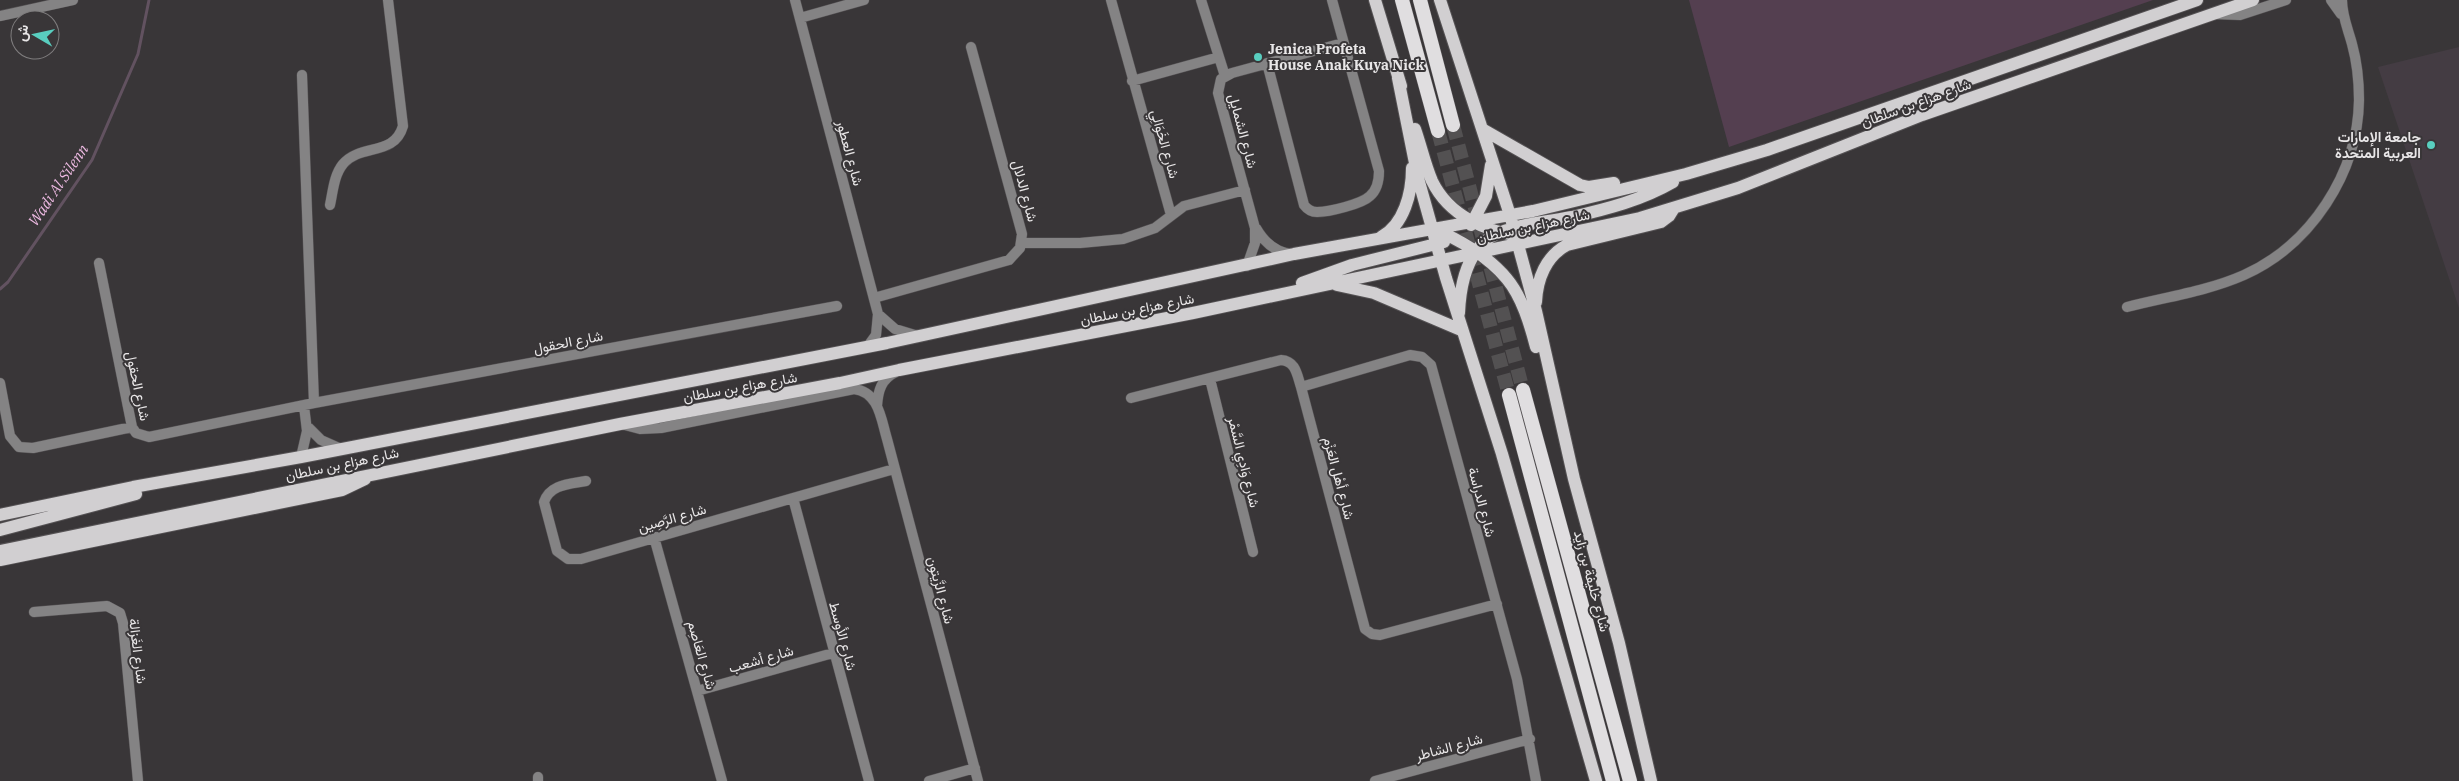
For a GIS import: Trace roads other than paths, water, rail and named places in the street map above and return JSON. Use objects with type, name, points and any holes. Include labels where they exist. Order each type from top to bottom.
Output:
[{"type":"highway","points":[[1402,0],[1438,131]]},
{"type":"highway","points":[[1420,0],[1453,125]]},
{"type":"highway","name":"شارع خليفة بن زايد","points":[[1523,390],[1630,781]]},
{"type":"highway","points":[[1509,395],[1614,781]]},
{"type":"main road","points":[[1375,0],[1398,78],[1433,182],[1451,206],[1473,222],[1515,236],[1575,216],[1642,197],[1686,174]]},
{"type":"main road","points":[[1440,0],[1510,215],[1536,311],[1574,479],[1619,642],[1651,781]]},
{"type":"main road","name":"شارع هزاع بن سلطان","points":[[0,514],[918,336],[1247,266],[1294,254],[1510,215],[1686,174],[1767,150],[2198,0]]},
{"type":"main road","name":"شارع هزاع بن سلطان","points":[[0,551],[373,473],[620,424],[840,384],[899,370],[1193,313],[1476,253],[1515,236],[1564,235],[1674,208],[1738,188],[1922,115],[2253,0]]},
{"type":"main road","points":[[1398,78],[1418,178],[1436,244],[1460,326],[1502,454],[1596,781]]},
{"type":"main road","points":[[1376,240],[1395,226],[1406,206],[1411,184],[1412,162],[1398,78]]},
{"type":"main road","points":[[1482,129],[1580,185],[1599,186],[1662,174],[1686,174]]},
{"type":"main road","points":[[1285,293],[1319,276],[1454,238],[1473,222],[1489,189],[1491,155]]},
{"type":"main road","points":[[1536,311],[1542,273],[1551,256],[1558,250],[1567,245],[1661,222],[1669,216],[1674,208]]},
{"type":"main road","points":[[1432,229],[1454,238],[1476,253],[1506,278],[1519,299],[1534,341],[1564,453],[1574,479]]},
{"type":"main road","points":[[1460,326],[1464,278],[1476,253],[1485,241],[1500,232]]},
{"type":"main road","points":[[1329,283],[1374,293],[1460,326]]},
{"type":"main road","points":[[0,560],[342,490],[358,483],[373,473]]},
{"type":"main road","points":[[0,530],[137,494],[158,482]]},
{"type":"street","points":[[0,16],[74,0]]},
{"type":"street","points":[[330,205],[337,176],[343,164],[360,153],[394,143],[403,126],[388,0]]},
{"type":"street","name":"شارع العطور","points":[[794,0],[878,314],[876,335],[868,346]]},
{"type":"street","points":[[800,18],[864,0]]},
{"type":"street","name":"شارع الخَوَالِي","points":[[1110,0],[1171,215]]},
{"type":"street","points":[[1201,0],[1225,76]]},
{"type":"street","points":[[1267,64],[1304,205],[1310,210],[1319,212],[1359,202],[1375,190],[1379,171],[1332,0]]},
{"type":"street","points":[[2213,14],[2224,16],[2240,15],[2286,0]]},
{"type":"street","points":[[2331,0],[2343,17]]},
{"type":"street","points":[[2127,307],[2217,284],[2252,271],[2283,251],[2321,211],[2337,186],[2349,158],[2357,121],[2356,64],[2343,17],[2342,0]]},
{"type":"street","name":"شارع الشمايل","points":[[1294,254],[1271,246],[1261,237],[1256,228],[1218,93],[1219,84],[1225,76],[1343,42]]},
{"type":"street","name":"شارع الدلال","points":[[874,298],[1009,260],[1022,243],[1022,234],[971,47]]},
{"type":"street","points":[[1132,81],[1219,57]]},
{"type":"street","points":[[302,75],[314,403]]},
{"type":"street","points":[[1022,243],[1080,244],[1123,239],[1155,228],[1184,206],[1245,190]]},
{"type":"street","name":"شارع الشمايل","points":[[1247,266],[1255,243],[1256,228]]},
{"type":"street","name":"شارع الحقول","points":[[98,263],[132,427],[142,436],[149,437],[314,403],[837,306]]},
{"type":"street","points":[[878,314],[895,329],[918,336]]},
{"type":"street","name":"شارع الدراسة","points":[[1301,387],[1406,356],[1419,356],[1428,362],[1434,373],[1521,697],[1536,781]]},
{"type":"street","name":"شارع أهْل العَزْم","points":[[1131,398],[1285,360],[1295,367],[1301,387],[1365,630],[1372,634],[1380,635],[1496,604]]},
{"type":"street","points":[[877,406],[880,388],[891,374],[899,370]]},
{"type":"street","name":"شارع وَادِي السَّمْر","points":[[1210,379],[1252,552]]},
{"type":"street","points":[[0,383],[10,436],[19,447],[33,448],[132,427]]},
{"type":"street","points":[[620,424],[640,429],[660,428],[854,389],[870,395],[877,406]]},
{"type":"street","points":[[301,457],[307,426],[304,406]]},
{"type":"street","name":"شارع الزَّيتون","points":[[877,406],[978,781]]},
{"type":"street","points":[[307,426],[321,440],[339,448]]},
{"type":"street","name":"شارع الرَّصِين","points":[[586,481],[555,488],[550,491],[544,502],[555,544],[561,556],[574,560],[894,469]]},
{"type":"street","name":"شارع الأوسط","points":[[793,498],[833,653],[869,781]]},
{"type":"street","name":"شارع العَاصِم","points":[[654,537],[722,781]]},
{"type":"street","name":"شارع الغَزالة","points":[[34,612],[107,606],[120,613],[123,623],[138,781]]},
{"type":"street","name":"شارع أشعب","points":[[698,691],[833,653]]},
{"type":"street","name":"شارع الشاطر","points":[[1375,781],[1530,739]]},
{"type":"street","points":[[929,781],[975,768]]},
{"type":"waterway","name":"Wadi Al Silenn","points":[[0,289],[8,282],[92,160],[138,54],[149,0]]},
{"type":"tunnel","points":[[1453,125],[1523,390]]},
{"type":"tunnel","points":[[1438,131],[1509,395]]},
{"type":"place","name":"Jenica Profeta House Anak Kuya Nick","points":[[1258,57]]},
{"type":"place","name":"جامعة الإمارات العربية المتحدة","points":[[2431,145]]}]
